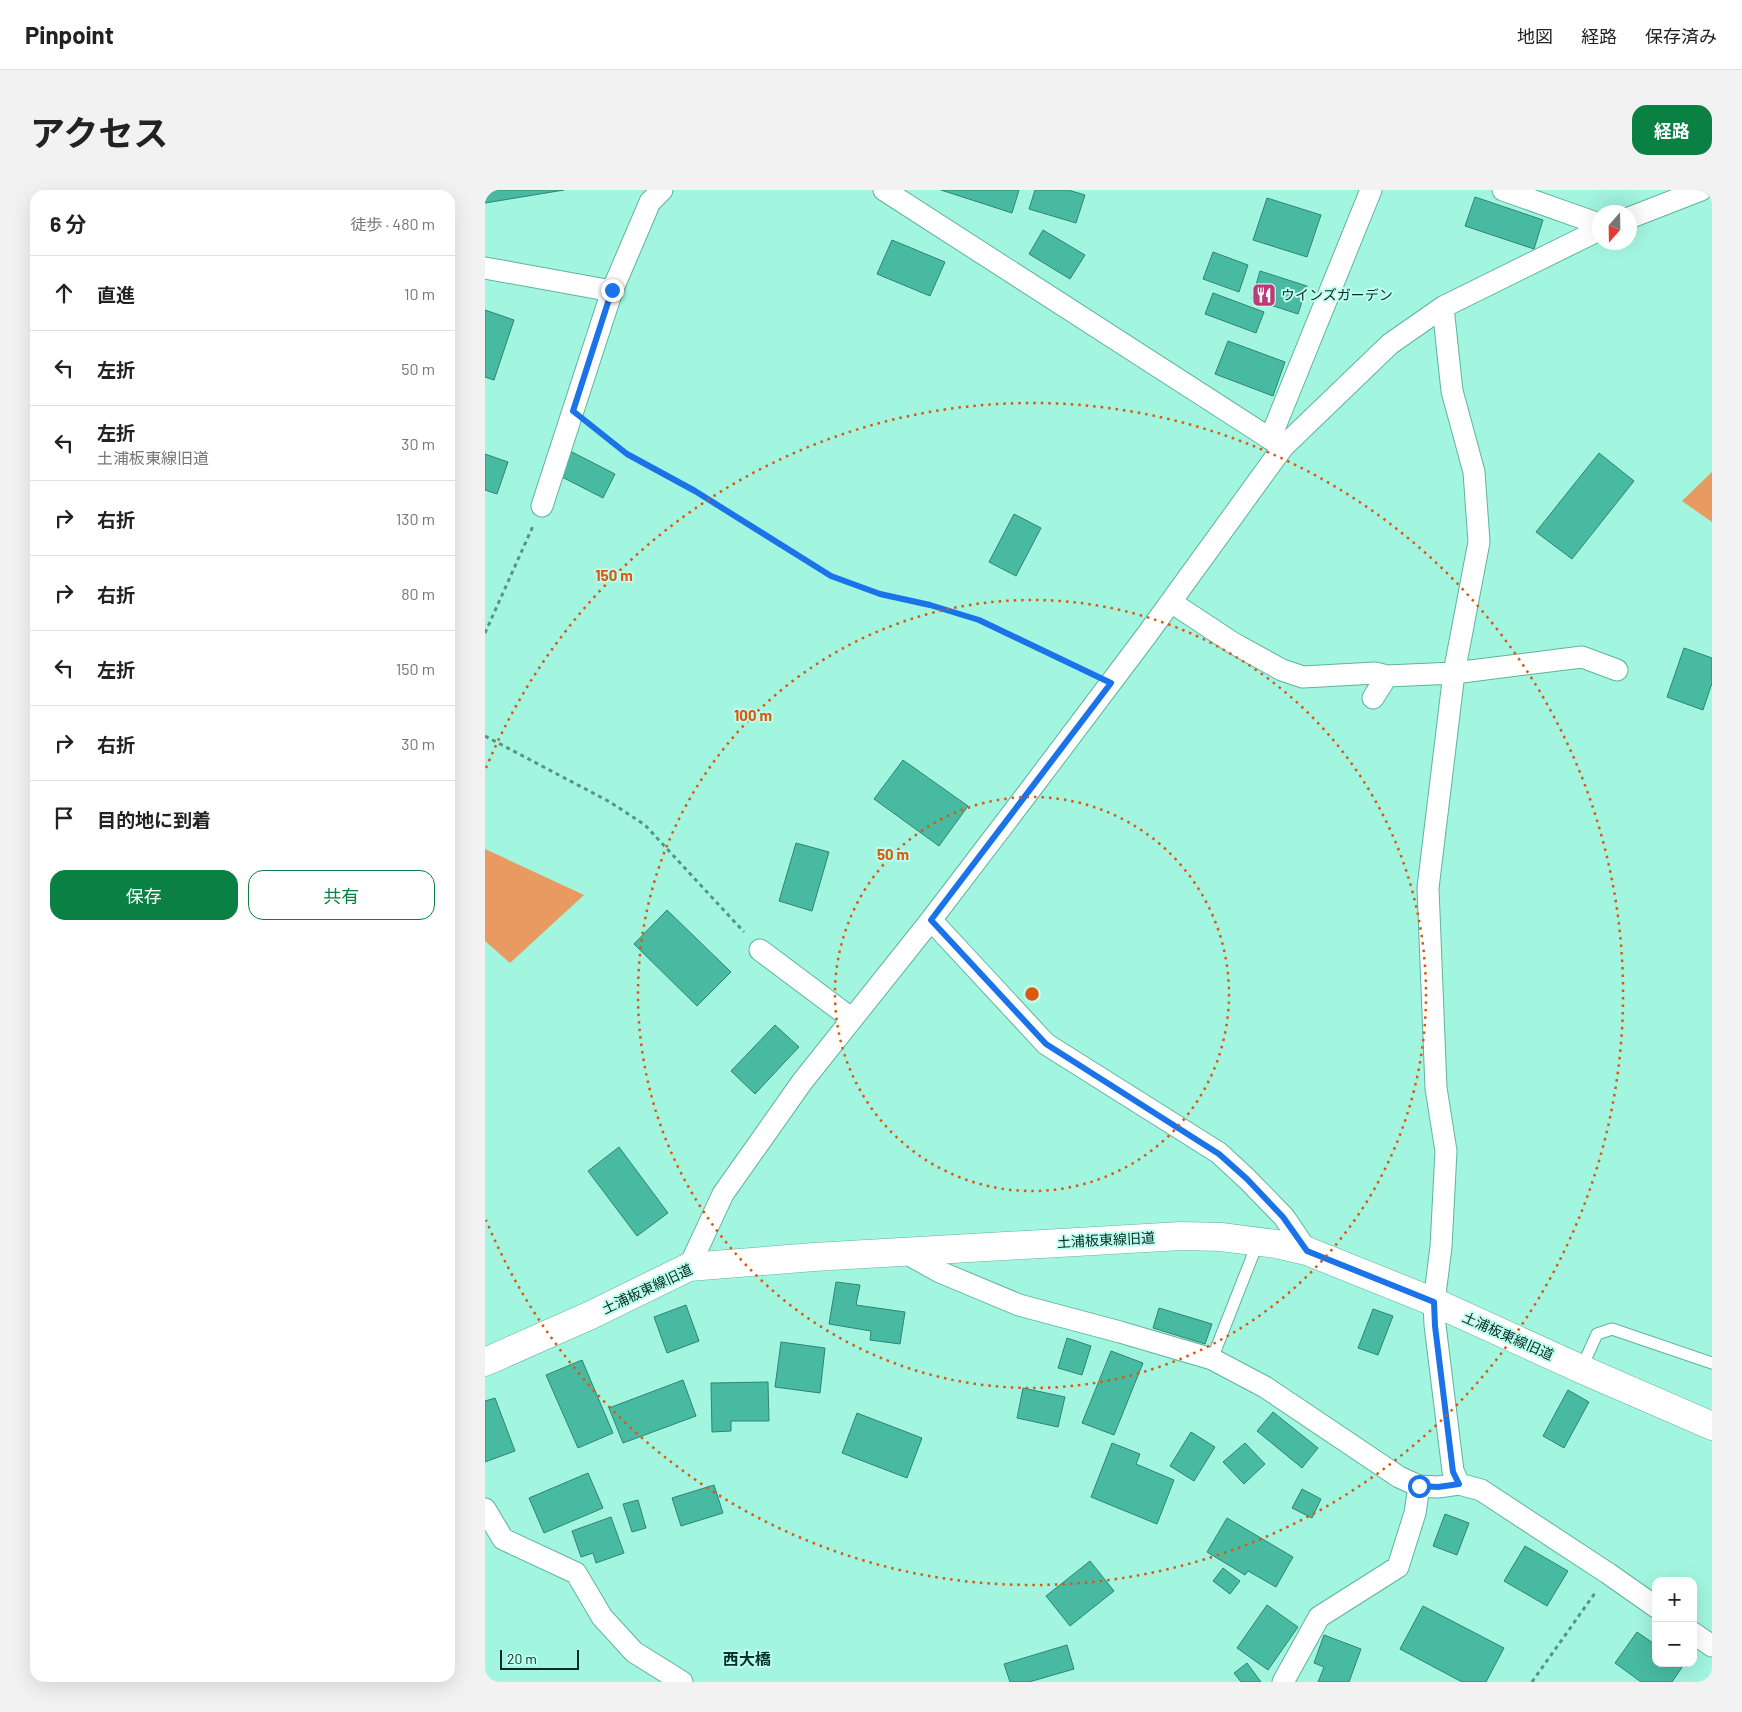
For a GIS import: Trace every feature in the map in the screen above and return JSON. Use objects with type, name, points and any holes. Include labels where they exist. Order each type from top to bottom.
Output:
[{"type":"street","points":[[542,506],[612,290],[650,202],[662,190]]},
{"type":"street","points":[[884,190],[1277,443]]},
{"type":"street","points":[[689,1266],[723,1194],[802,1082],[931,920],[1111,683],[1171,602],[1277,443],[1371,190]]},
{"type":"street","points":[[1503,190],[1592,222]]},
{"type":"street","points":[[1637,215],[1701,190]]},
{"type":"street","points":[[1277,443],[1390,344],[1443,307],[1592,233]]},
{"type":"street","points":[[485,268],[612,290]]},
{"type":"street","points":[[1443,307],[1452,391],[1474,472],[1479,542],[1454,673],[1428,888],[1436,1088],[1446,1151],[1441,1247],[1434,1302],[1435,1326],[1453,1472],[1459,1484]]},
{"type":"street","points":[[1171,602],[1233,643],[1282,670],[1303,677],[1375,673],[1387,676],[1454,673],[1583,657],[1617,670]]},
{"type":"street","points":[[1373,698],[1387,676]]},
{"type":"street","points":[[931,920],[1046,1044],[1219,1154],[1247,1179],[1283,1217],[1307,1251]]},
{"type":"street","points":[[760,950],[852,1019]]},
{"type":"street","name":"土浦板東線旧道","points":[[485,1362],[591,1315],[689,1266],[1181,1236],[1221,1237],[1276,1244],[1307,1251],[1434,1302],[1712,1426]]},
{"type":"street","points":[[904,1252],[940,1272],[1019,1305],[1120,1332],[1212,1360],[1265,1388],[1399,1477],[1419,1486],[1438,1487],[1459,1484],[1481,1490],[1652,1604]]},
{"type":"street","points":[[1283,1682],[1319,1617],[1398,1567],[1415,1513],[1419,1486]]},
{"type":"street","points":[[485,1509],[503,1539],[576,1573],[602,1617],[634,1652],[682,1682]]},
{"type":"lane","points":[[1212,1360],[1259,1242]]},
{"type":"lane","points":[[1581,1369],[1597,1334],[1612,1329],[1712,1362]]},
{"type":"path","points":[[573,411],[627,454],[695,491],[831,576],[880,594],[930,605],[979,620],[1111,683]]},
{"type":"path","points":[[485,633],[542,506]]},
{"type":"path","points":[[485,736],[609,802],[645,825],[760,950]]},
{"type":"path","points":[[1532,1682],[1609,1574]]},
{"type":"shaded area","points":[[1712,472],[1712,522],[1682,501]]},
{"type":"shaded area","points":[[485,849],[584,895],[510,963],[485,941]]},
{"type":"building","points":[[485,190],[564,190],[485,203]]},
{"type":"building","points":[[941,190],[1019,190],[1012,213]]},
{"type":"building","points":[[1035,190],[1068,190],[1085,195],[1076,223],[1029,209]]},
{"type":"building","points":[[1475,197],[1543,220],[1534,249],[1465,226]]},
{"type":"building","points":[[1267,198],[1321,215],[1307,257],[1253,240]]},
{"type":"building","points":[[1043,230],[1085,255],[1070,279],[1029,254]]},
{"type":"building","points":[[892,240],[945,262],[930,296],[877,274]]},
{"type":"building","points":[[1213,252],[1248,265],[1239,292],[1203,279]]},
{"type":"building","points":[[1260,271],[1307,286],[1298,314],[1252,299]]},
{"type":"building","points":[[1213,293],[1264,312],[1256,333],[1205,314]]},
{"type":"building","points":[[485,310],[514,320],[494,380],[485,377]]},
{"type":"building","points":[[1228,341],[1285,362],[1273,396],[1215,374]]},
{"type":"building","points":[[570,451],[615,474],[603,498],[558,475]]},
{"type":"building","points":[[1599,453],[1634,481],[1572,559],[1536,532]]},
{"type":"building","points":[[485,454],[508,462],[497,494],[485,490]]},
{"type":"building","points":[[1014,514],[1041,528],[1016,576],[989,562]]},
{"type":"building","points":[[1684,648],[1712,658],[1712,683],[1703,710],[1667,697]]},
{"type":"building","points":[[903,760],[968,806],[939,846],[874,799]]},
{"type":"building","points":[[796,843],[829,852],[812,911],[779,901]]},
{"type":"building","points":[[667,910],[731,972],[697,1006],[634,944]]},
{"type":"building","points":[[775,1025],[799,1047],[755,1094],[731,1071]]},
{"type":"building","points":[[619,1147],[668,1213],[637,1236],[588,1171]]},
{"type":"building","points":[[836,1282],[860,1285],[856,1305],[905,1312],[900,1344],[870,1340],[871,1331],[829,1324]]},
{"type":"building","points":[[686,1305],[699,1341],[667,1353],[654,1317]]},
{"type":"building","points":[[1159,1308],[1212,1324],[1205,1344],[1153,1328]]},
{"type":"building","points":[[1373,1309],[1393,1316],[1378,1355],[1358,1348]]},
{"type":"building","points":[[1067,1338],[1091,1346],[1082,1375],[1058,1368]]},
{"type":"building","points":[[781,1342],[825,1348],[820,1393],[775,1387]]},
{"type":"building","points":[[1111,1351],[1143,1363],[1114,1435],[1082,1423]]},
{"type":"building","points":[[582,1360],[613,1433],[578,1448],[546,1375]]},
{"type":"building","points":[[683,1380],[696,1416],[623,1443],[609,1408]]},
{"type":"building","points":[[768,1382],[769,1421],[731,1421],[731,1431],[712,1432],[711,1383]]},
{"type":"building","points":[[1023,1388],[1065,1397],[1058,1427],[1017,1418]]},
{"type":"building","points":[[1568,1390],[1589,1402],[1564,1448],[1543,1436]]},
{"type":"building","points":[[495,1398],[515,1451],[485,1462],[485,1401]]},
{"type":"building","points":[[1273,1412],[1318,1448],[1302,1468],[1257,1431]]},
{"type":"building","points":[[857,1413],[922,1438],[907,1478],[842,1453]]},
{"type":"building","points":[[1191,1432],[1215,1447],[1194,1481],[1170,1466]]},
{"type":"building","points":[[1112,1443],[1140,1454],[1136,1464],[1174,1480],[1157,1524],[1091,1497]]},
{"type":"building","points":[[1245,1443],[1265,1464],[1244,1484],[1223,1462]]},
{"type":"building","points":[[588,1473],[603,1508],[544,1533],[529,1498]]},
{"type":"building","points":[[714,1485],[723,1513],[681,1526],[672,1498]]},
{"type":"building","points":[[1302,1489],[1321,1499],[1312,1518],[1292,1508]]},
{"type":"building","points":[[638,1500],[646,1528],[632,1532],[623,1504]]},
{"type":"building","points":[[1445,1514],[1469,1523],[1457,1555],[1433,1546]]},
{"type":"building","points":[[611,1517],[624,1553],[596,1563],[593,1553],[581,1557],[572,1531]]},
{"type":"building","points":[[1227,1518],[1293,1557],[1276,1587],[1248,1571],[1245,1575],[1207,1552]]},
{"type":"building","points":[[1525,1546],[1568,1571],[1547,1606],[1504,1581]]},
{"type":"building","points":[[1090,1561],[1114,1591],[1070,1626],[1046,1596]]},
{"type":"building","points":[[1223,1568],[1240,1581],[1230,1594],[1213,1581]]},
{"type":"building","points":[[1267,1605],[1298,1627],[1268,1670],[1237,1648]]},
{"type":"building","points":[[1423,1606],[1504,1648],[1486,1682],[1462,1682],[1400,1649]]},
{"type":"building","points":[[1637,1632],[1652,1642],[1652,1667],[1682,1667],[1672,1682],[1641,1682],[1615,1663]]},
{"type":"building","points":[[1324,1635],[1361,1649],[1349,1682],[1318,1682],[1324,1667],[1314,1663]]},
{"type":"building","points":[[1067,1645],[1074,1669],[1029,1682],[1010,1682],[1004,1664]]},
{"type":"building","points":[[1247,1663],[1261,1682],[1241,1682],[1234,1673]]},
{"type":"place","name":"ウインズガーデン","points":[[1264,295]]},
{"type":"district","name":"西大橋","points":[[747,1659]]},
{"type":"route","points":[[612,290],[573,411],[627,454],[695,491],[831,576],[880,594],[930,605],[979,620],[1111,683],[931,920],[1046,1044],[1219,1154],[1247,1179],[1283,1217],[1307,1251],[1434,1302],[1435,1326],[1453,1472],[1459,1484],[1438,1487],[1419,1486]]}]
